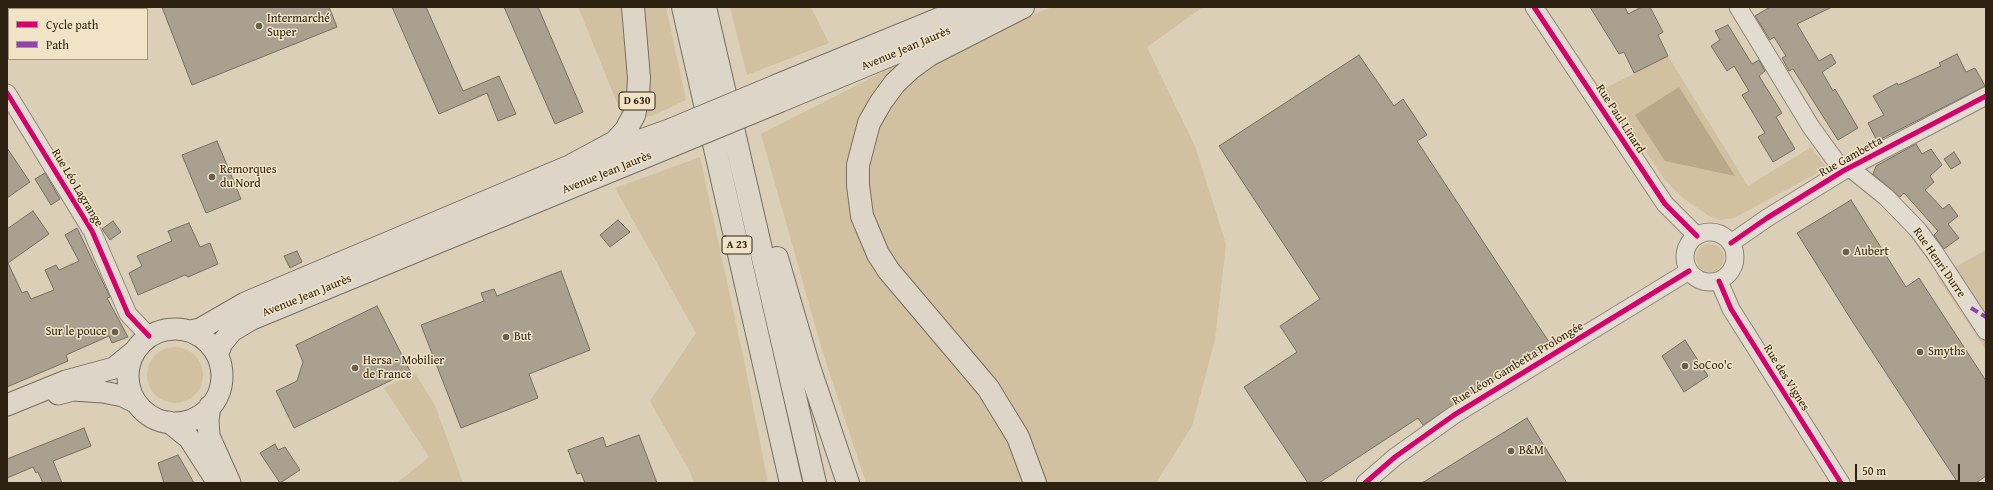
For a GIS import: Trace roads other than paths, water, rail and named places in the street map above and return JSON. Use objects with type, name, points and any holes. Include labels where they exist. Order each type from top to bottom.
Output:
[{"type":"highway","name":"D 630","points":[[574,164],[615,142],[626,130],[634,115],[640,78],[633,7]]},
{"type":"highway","name":"A 23","points":[[683,7],[791,483]]},
{"type":"highway","name":"A 23","points":[[705,7],[815,483]]},
{"type":"highway","points":[[1023,7],[929,55],[911,68],[895,83],[881,102],[869,123],[858,165],[858,185],[862,216],[878,254],[889,271],[988,388],[1018,437],[1036,483]]},
{"type":"highway","points":[[731,119],[744,138],[750,154],[794,320],[848,483]]},
{"type":"main road","name":"Avenue Jean Jaurès","points":[[779,93],[967,7]]},
{"type":"main road","name":"Avenue Jean Jaurès","points":[[217,355],[228,334],[247,321],[670,138],[779,93],[1010,7]]},
{"type":"main road","name":"Avenue Jean Jaurès","points":[[190,331],[200,329],[245,303],[574,164],[670,138]]},
{"type":"main road","points":[[7,405],[66,381],[114,368],[135,351],[149,336],[169,329],[190,331],[204,339],[217,355],[221,367],[221,384],[217,396],[210,406],[200,415],[192,419],[169,422]]},
{"type":"main road","points":[[135,351],[129,363],[128,376],[130,390],[135,402]]},
{"type":"main road","points":[[7,414],[55,395],[73,390],[109,393],[123,396],[135,402],[152,417],[169,422],[189,438],[218,483]]},
{"type":"main road","points":[[210,406],[208,420],[209,436],[230,483]]},
{"type":"street","name":"Rue Paul Linard","points":[[1534,7],[1658,195],[1671,212],[1697,236]]},
{"type":"street","name":"Rue Henri Durre","points":[[1738,7],[1811,127],[1847,170],[1886,197],[1918,230],[1986,331]]},
{"type":"street","name":"Rue Léo Lagrange","points":[[7,93],[90,227],[128,314],[149,336]]},
{"type":"street","name":"Rue Gambetta","points":[[1731,243],[1767,218],[1847,170],[1986,96]]},
{"type":"street","points":[[1704,233],[1716,233],[1726,238],[1731,243],[1735,255],[1735,263],[1729,274],[1718,281],[1702,281],[1689,271],[1685,260],[1686,252],[1691,241],[1697,236],[1704,233]]},
{"type":"street","name":"Rue Léon Gambetta Prolongée","points":[[1365,483],[1395,458],[1454,415],[1689,271]]},
{"type":"street","name":"Rue des Vignes","points":[[1718,281],[1731,310],[1841,483]]},
{"type":"place","name":"Intermarché Super","points":[[259,26]]},
{"type":"place","name":"Remorques du Nord","points":[[212,177]]},
{"type":"place","name":"Aubert","points":[[1846,252]]},
{"type":"place","name":"Sur le pouce","points":[[115,332]]},
{"type":"place","name":"But","points":[[506,337]]},
{"type":"place","name":"Smyths","points":[[1920,352]]},
{"type":"place","name":"SoCoo'c","points":[[1685,366]]},
{"type":"place","name":"Hersa - Mobilier de France","points":[[355,368]]},
{"type":"place","name":"B&M","points":[[1511,451]]}]
